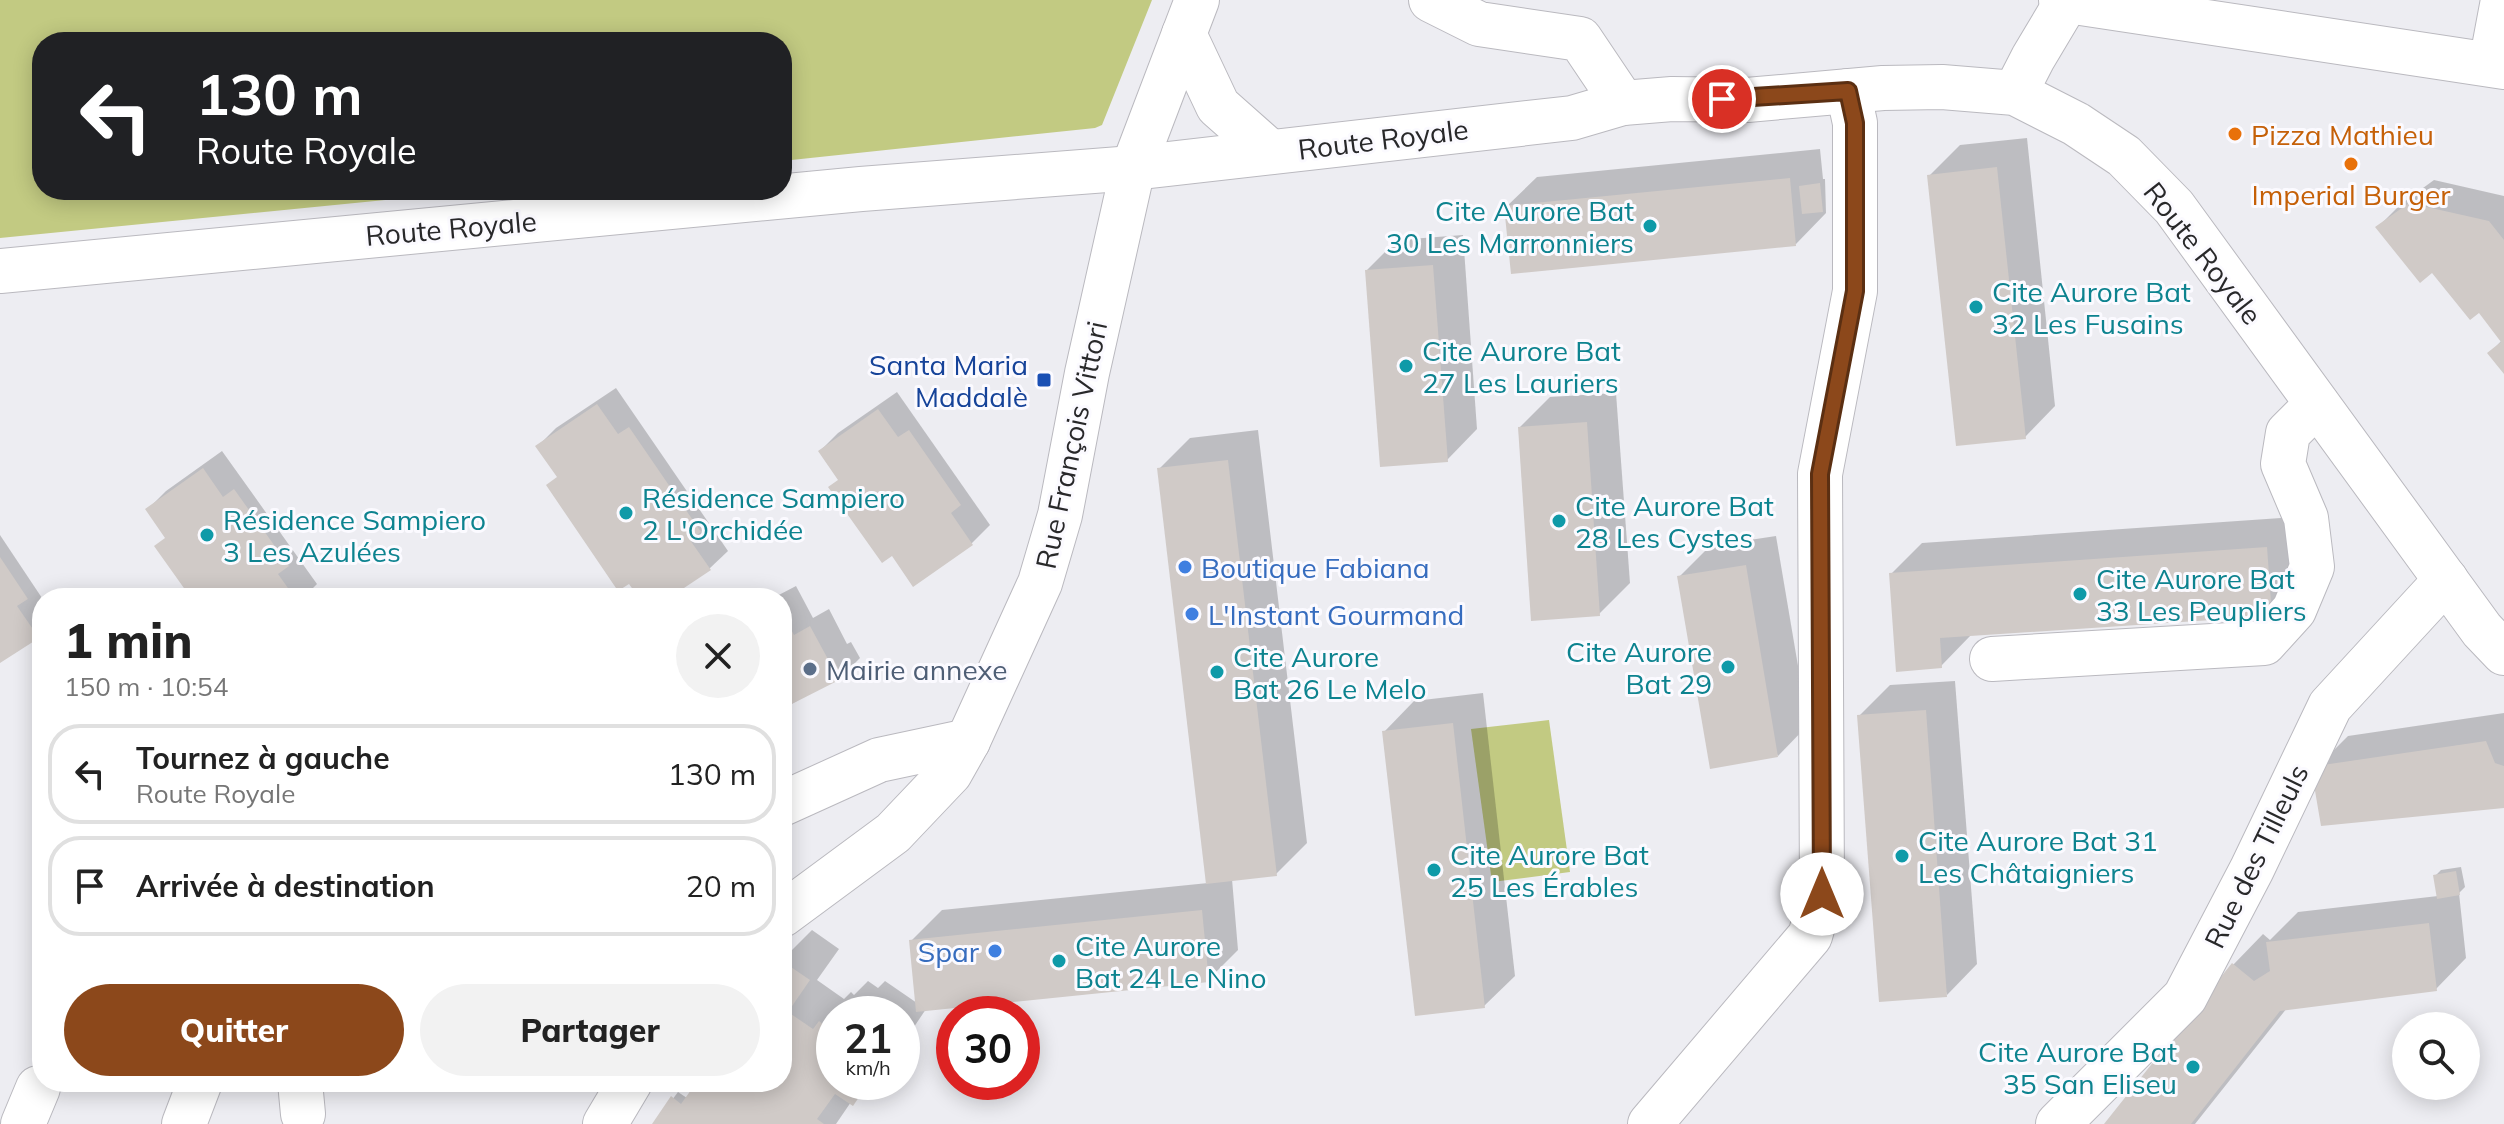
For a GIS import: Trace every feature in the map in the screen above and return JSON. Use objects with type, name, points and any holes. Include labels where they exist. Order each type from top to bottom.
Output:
[{"type":"street","points":[[1431,0],[1479,24],[1580,39],[1623,103]]},
{"type":"street","points":[[2015,93],[2064,1],[2497,66],[2503,0]]},
{"type":"street","points":[[1190,17],[1218,106],[1270,152]]},
{"type":"street","name":"Rue François Vittori","points":[[792,908],[893,833],[950,773],[968,741],[1040,583],[1060,515],[1093,342],[1133,168],[1190,17]]},
{"type":"street","name":"Route Royale","points":[[792,196],[1133,168],[1572,118],[1623,103],[1672,99],[1747,100],[1942,87],[2015,93],[2076,124],[2124,156],[2174,207],[2482,630],[2504,653]]},
{"type":"street","points":[[1650,1124],[1810,936],[1822,894],[1820,474],[1855,291],[1855,123],[1848,91]]},
{"type":"street","name":"Route Royale","points":[[0,271],[750,200]]},
{"type":"street","points":[[1992,659],[2264,643],[2294,610],[2312,567],[2306,518],[2283,464],[2288,433],[2317,404]]},
{"type":"street","name":"Rue des Tilleuls","points":[[2058,1124],[2185,997],[2252,869],[2330,706],[2446,580]]},
{"type":"street","points":[[792,799],[879,760],[968,741]]},
{"type":"street","points":[[184,1124],[196,1092]]},
{"type":"street","points":[[605,1124],[624,1092]]},
{"type":"green space","points":[[0,0],[1152,0],[1102,125],[792,160],[792,32],[32,32],[32,200],[385,200],[0,238]]},
{"type":"green space","points":[[1549,720],[1570,872],[1492,882],[1471,729]]},
{"type":"building","name":"Cite Aurore Bat 32 Les Fusains","points":[[1997,167],[2026,439],[1956,446],[1927,175]]},
{"type":"building","name":"Cite Aurore Bat 30 Les Marronniers","points":[[1790,178],[1796,246],[1511,274],[1504,206]]},
{"type":"building","points":[[1820,183],[1823,212],[1802,214],[1799,186]]},
{"type":"building","points":[[2409,203],[2489,221],[2504,240],[2504,374],[2487,353],[2501,342],[2479,313],[2470,320],[2432,273],[2420,283],[2375,227]]},
{"type":"building","name":"Cite Aurore Bat 27 Les Lauriers","points":[[1433,265],[1448,462],[1380,467],[1365,270]]},
{"type":"building","name":"Résidence Sampiero 2 L'Orchidée","points":[[597,404],[618,434],[629,427],[701,532],[690,540],[711,570],[684,588],[632,588],[629,584],[616,588],[546,485],[557,477],[535,446]]},
{"type":"building","points":[[878,409],[898,437],[909,430],[961,505],[951,513],[973,545],[913,587],[892,556],[882,563],[828,487],[838,480],[818,451]]},
{"type":"building","name":"Cite Aurore Bat 28 Les Cystes","points":[[1587,422],[1600,616],[1531,621],[1518,427]]},
{"type":"building","name":"Cite Aurore Bat 26 Le Melo","points":[[1228,460],[1277,876],[1206,884],[1157,468]]},
{"type":"building","name":"Résidence Sampiero 3 Les Azulées","points":[[203,468],[223,497],[234,489],[289,566],[278,574],[288,588],[184,588],[154,546],[165,538],[145,509]]},
{"type":"building","name":"Cite Aurore Bat 33 Les Peupliers","points":[[2267,547],[2272,616],[1940,638],[1942,668],[1896,672],[1889,573]]},
{"type":"building","points":[[0,557],[28,599],[17,606],[32,628],[32,642],[0,663]]},
{"type":"building","name":"Cite Aurore Bat 29","points":[[1746,565],[1778,757],[1710,769],[1677,576]]},
{"type":"building","name":"Mairie annexe","points":[[810,626],[829,661],[833,658],[843,678],[792,704],[792,631],[794,635]]},
{"type":"building","name":"Cite Aurore Bat 31 Les Châtaigniers","points":[[1926,710],[1947,997],[1879,1002],[1857,715]]},
{"type":"building","name":"Cite Aurore Bat 25 Les Érables","points":[[1453,723],[1485,1008],[1415,1016],[1382,731]]},
{"type":"building","points":[[2486,741],[2495,763],[2504,766],[2504,808],[2321,826],[2312,773],[2316,766]]},
{"type":"building","points":[[2456,871],[2460,895],[2437,899],[2433,875]]},
{"type":"building","name":"Cite Aurore Bat 24 Le Nino","points":[[1202,910],[1209,982],[1040,999],[1040,996],[936,996],[936,1010],[920,1012],[920,996],[914,996],[909,940]]},
{"type":"building","name":"Cite Aurore Bat 35 San Eliseu","points":[[2429,923],[2437,991],[2280,1011],[2191,1124],[2104,1124],[2232,963],[2254,981],[2270,971],[2266,942]]},
{"type":"building","points":[[792,968],[810,980],[792,1006]]},
{"type":"building","points":[[792,1015],[813,1029],[816,1025],[816,1100],[831,1100],[817,1119],[824,1124],[652,1124],[671,1096],[681,1104],[690,1092],[792,1092]]},
{"type":"place","name":"Pizza Mathieu","points":[[2235,134]]},
{"type":"place","name":"Imperial Burger","points":[[2351,164]]},
{"type":"place","name":"Cite Aurore Bat 30 Les Marronniers","points":[[1650,226]]},
{"type":"place","name":"Cite Aurore Bat 32 Les Fusains","points":[[1976,307]]},
{"type":"place","name":"Cite Aurore Bat 27 Les Lauriers","points":[[1406,366]]},
{"type":"place","name":"Santa Maria Maddalè","points":[[1044,380]]},
{"type":"place","name":"Résidence Sampiero 2 L'Orchidée","points":[[626,513]]},
{"type":"place","name":"Cite Aurore Bat 28 Les Cystes","points":[[1559,521]]},
{"type":"place","name":"Résidence Sampiero 3 Les Azulées","points":[[207,535]]},
{"type":"place","name":"Boutique Fabiana","points":[[1185,567]]},
{"type":"place","name":"Cite Aurore Bat 33 Les Peupliers","points":[[2080,594]]},
{"type":"place","name":"L'Instant Gourmand","points":[[1192,614]]},
{"type":"place","name":"Cite Aurore Bat 29","points":[[1728,667]]},
{"type":"place","name":"Mairie annexe","points":[[810,669]]},
{"type":"place","name":"Cite Aurore Bat 26 Le Melo","points":[[1217,672]]},
{"type":"place","name":"Cite Aurore Bat 31 Les Châtaigniers","points":[[1902,856]]},
{"type":"place","name":"Cite Aurore Bat 25 Les Érables","points":[[1434,870]]},
{"type":"place","name":"Spar","points":[[995,951]]},
{"type":"place","name":"Cite Aurore Bat 24 Le Nino","points":[[1059,961]]},
{"type":"place","name":"Cite Aurore Bat 35 San Eliseu","points":[[2193,1067]]},
{"type":"route","points":[[1722,99],[1747,100],[1848,91],[1855,123],[1855,291],[1820,474],[1822,894]]}]
